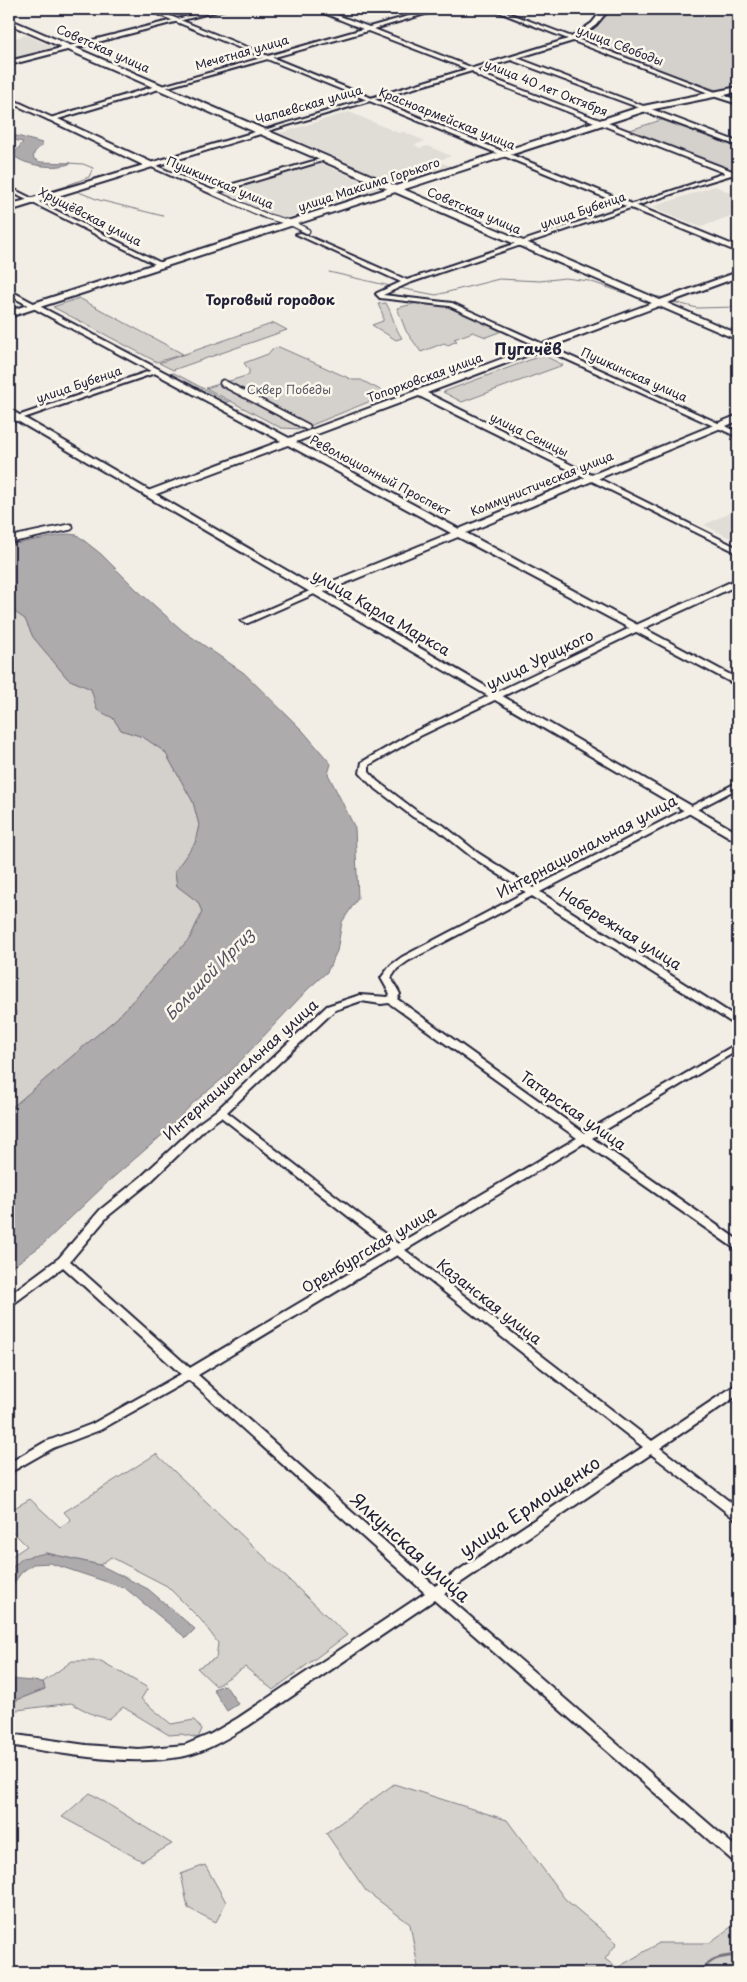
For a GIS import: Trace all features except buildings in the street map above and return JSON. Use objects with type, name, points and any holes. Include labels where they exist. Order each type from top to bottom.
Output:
[{"type":"main road","name":"Советская улица","points":[[9,20],[263,132]]},
{"type":"main road","name":"улица Максима Горького","points":[[9,314],[644,109],[671,101],[738,89]]},
{"type":"main road","name":"Чапаевская улица","points":[[9,208],[263,132]]},
{"type":"main road","name":"улица Карла Маркса","points":[[12,417],[148,494],[738,838]]},
{"type":"street","name":"Красноармейская улица","points":[[148,9],[738,250]]},
{"type":"street","points":[[9,63],[222,9]]},
{"type":"street","name":"улица 40 лет Октября","points":[[317,9],[474,70],[481,76],[736,174]]},
{"type":"street","name":"Мечетная улица","points":[[51,119],[439,9]]},
{"type":"street","name":"улица Свободы","points":[[494,9],[738,102]]},
{"type":"street","name":"Чапаевская улица","points":[[263,132],[572,40],[594,24],[606,9]]},
{"type":"street","name":"улица 40 лет Октября","points":[[511,58],[738,144]]},
{"type":"street","name":"Пушкинская улица","points":[[9,100],[266,216],[291,223]]},
{"type":"street","name":"Советская улица","points":[[263,132],[738,337]]},
{"type":"street","points":[[212,192],[326,159]]},
{"type":"street","name":"улица Бубенца","points":[[379,294],[407,282],[632,206],[736,174]]},
{"type":"street","name":"Хрущёвская улица","points":[[9,189],[161,265]]},
{"type":"street","points":[[291,223],[307,231],[299,234]]},
{"type":"street","points":[[299,234],[407,282]]},
{"type":"street","name":"Топорковская улица","points":[[148,494],[738,274]]},
{"type":"street","name":"Революционный Проспект","points":[[9,292],[738,683]]},
{"type":"street","name":"Пушкинская улица","points":[[379,294],[382,297],[445,303],[738,435]]},
{"type":"street","name":"улица Бубенца","points":[[12,417],[156,371]]},
{"type":"street","points":[[223,383],[307,427]]},
{"type":"street","name":"улица Сеницы","points":[[418,392],[738,551]]},
{"type":"street","name":"Коммунистическая улица","points":[[245,621],[738,418]]},
{"type":"street","points":[[9,540],[70,527]]},
{"type":"street","name":"улица Урицкого","points":[[364,773],[365,764],[379,754],[637,628],[738,582]]},
{"type":"street","name":"Набережная улица","points":[[364,773],[416,815],[440,827],[475,854],[738,1022]]},
{"type":"street","name":"Интернациональная улица","points":[[9,1301],[63,1261],[104,1213],[145,1180],[202,1126],[221,1112],[331,1008],[360,998],[381,1001],[391,1000],[394,994],[386,978],[394,967],[405,959],[738,785]]},
{"type":"street","name":"Татарская улица","points":[[391,1000],[738,1245]]},
{"type":"street","name":"Оренбургская улица","points":[[9,1469],[49,1445],[96,1427],[188,1374],[738,1046]]},
{"type":"street","name":"Казанская улица","points":[[221,1112],[652,1446],[738,1515]]},
{"type":"street","name":"Ялкунская улица","points":[[63,1261],[433,1592],[738,1856]]},
{"type":"street","name":"улица Ермощенко","points":[[9,1740],[86,1751],[138,1755],[186,1750],[216,1738],[243,1722],[433,1592],[738,1389]]},
{"type":"shaded area","points":[[26,35],[53,47],[9,59],[9,40]]},
{"type":"shaded area","points":[[349,112],[399,133],[404,132],[425,141],[414,145],[421,148],[428,146],[451,156],[437,161],[450,166],[398,183],[387,180],[280,133]]},
{"type":"shaded area","points":[[320,163],[379,189],[280,220],[264,219],[214,195]]},
{"type":"shaded area","points":[[715,186],[738,196],[738,213],[701,227],[652,207]]},
{"type":"shaded area","points":[[738,509],[738,542],[704,525]]},
{"type":"green space","points":[[613,9],[738,9],[738,84],[719,91],[581,42]]},
{"type":"green space","points":[[664,119],[738,145],[738,171],[736,172],[627,131]]},
{"type":"green space","points":[[79,298],[183,354],[157,362],[53,307]]},
{"type":"green space","points":[[421,302],[444,304],[502,331],[486,337],[473,332],[454,339],[457,341],[448,345],[444,343],[421,352],[406,331],[397,308]]},
{"type":"green space","points":[[386,303],[402,338],[396,340],[372,325],[383,321],[383,315],[378,304]]},
{"type":"green space","points":[[274,323],[287,330],[173,370],[159,363]]},
{"type":"green space","name":"Сквер Победы","points":[[279,347],[353,380],[361,380],[388,394],[302,429],[281,428],[206,388],[249,375],[249,370],[244,363],[268,354],[272,349]]},
{"type":"green space","points":[[543,355],[563,365],[462,402],[443,392]]},
{"type":"green space","points":[[174,373],[229,402],[224,404],[168,374]]},
{"type":"green space","points":[[9,608],[25,619],[33,637],[68,679],[91,689],[98,710],[113,718],[121,730],[143,737],[165,752],[193,802],[199,825],[195,843],[175,871],[177,886],[198,902],[202,912],[190,938],[117,1018],[9,1110],[9,1038],[14,1030],[16,1012],[9,1003]]},
{"type":"green space","points":[[156,1454],[347,1635],[273,1690],[245,1667],[216,1686],[197,1668],[216,1658],[218,1643],[201,1620],[167,1586],[111,1557],[100,1565],[46,1553],[9,1570],[9,1558],[27,1546],[9,1528],[9,1511],[30,1499],[60,1527],[71,1520],[64,1512]]},
{"type":"green space","points":[[72,1661],[101,1661],[148,1688],[141,1699],[171,1724],[194,1720],[202,1729],[198,1738],[181,1734],[169,1735],[123,1707],[109,1719],[94,1715],[71,1703],[9,1710],[9,1703],[45,1689],[43,1682]]},
{"type":"green space","points":[[394,1784],[507,1820],[565,1899],[617,1943],[605,1959],[617,1968],[659,1943],[709,1943],[738,1922],[738,1973],[412,1973],[418,1967],[410,1924],[366,1891],[326,1833]]},
{"type":"green space","points":[[90,1793],[172,1844],[142,1861],[62,1817]]},
{"type":"green space","points":[[205,1865],[226,1902],[216,1922],[188,1908],[181,1874]]},
{"type":"water","points":[[12,136],[42,143],[42,146],[34,153],[34,159],[40,162],[71,163],[58,166],[41,166],[18,159],[13,155],[23,142],[9,139]]},
{"type":"water","name":"Большой Иргиз","points":[[68,534],[77,535],[101,554],[137,590],[183,631],[244,673],[303,731],[331,764],[328,774],[355,828],[358,898],[342,922],[337,951],[327,972],[308,989],[228,1074],[192,1104],[168,1130],[108,1182],[42,1245],[9,1269],[9,1110],[117,1018],[190,938],[202,912],[198,902],[177,886],[175,871],[195,843],[199,825],[193,802],[165,752],[143,737],[121,730],[113,718],[97,710],[91,689],[68,679],[33,637],[25,619],[9,608],[9,545]]},
{"type":"water","points":[[46,1553],[100,1565],[148,1589],[195,1629],[186,1638],[125,1588],[50,1563],[33,1564],[22,1572],[9,1589],[9,1570],[23,1558]]},
{"type":"water","points":[[9,1679],[43,1682],[45,1689],[9,1703]]},
{"type":"water","points":[[225,1685],[238,1704],[227,1711],[213,1689]]},
{"type":"waterway","points":[[68,163],[83,164],[93,168],[89,177],[68,185],[68,187]]},
{"type":"waterway","points":[[76,191],[99,200],[163,216]]},
{"type":"waterway","points":[[329,272],[390,286]]},
{"type":"waterway","points":[[399,288],[436,295],[499,279],[540,281],[565,278],[589,281],[624,293]]},
{"type":"waterway","points":[[649,295],[665,298]]},
{"type":"waterway","points":[[673,302],[697,308],[738,307]]},
{"type":"waterway","points":[[699,1973],[716,1959],[738,1955]]},
{"type":"district","name":"Торговый городок","points":[[270,300]]},
{"type":"district","name":"Пугачёв","points":[[528,349]]}]
